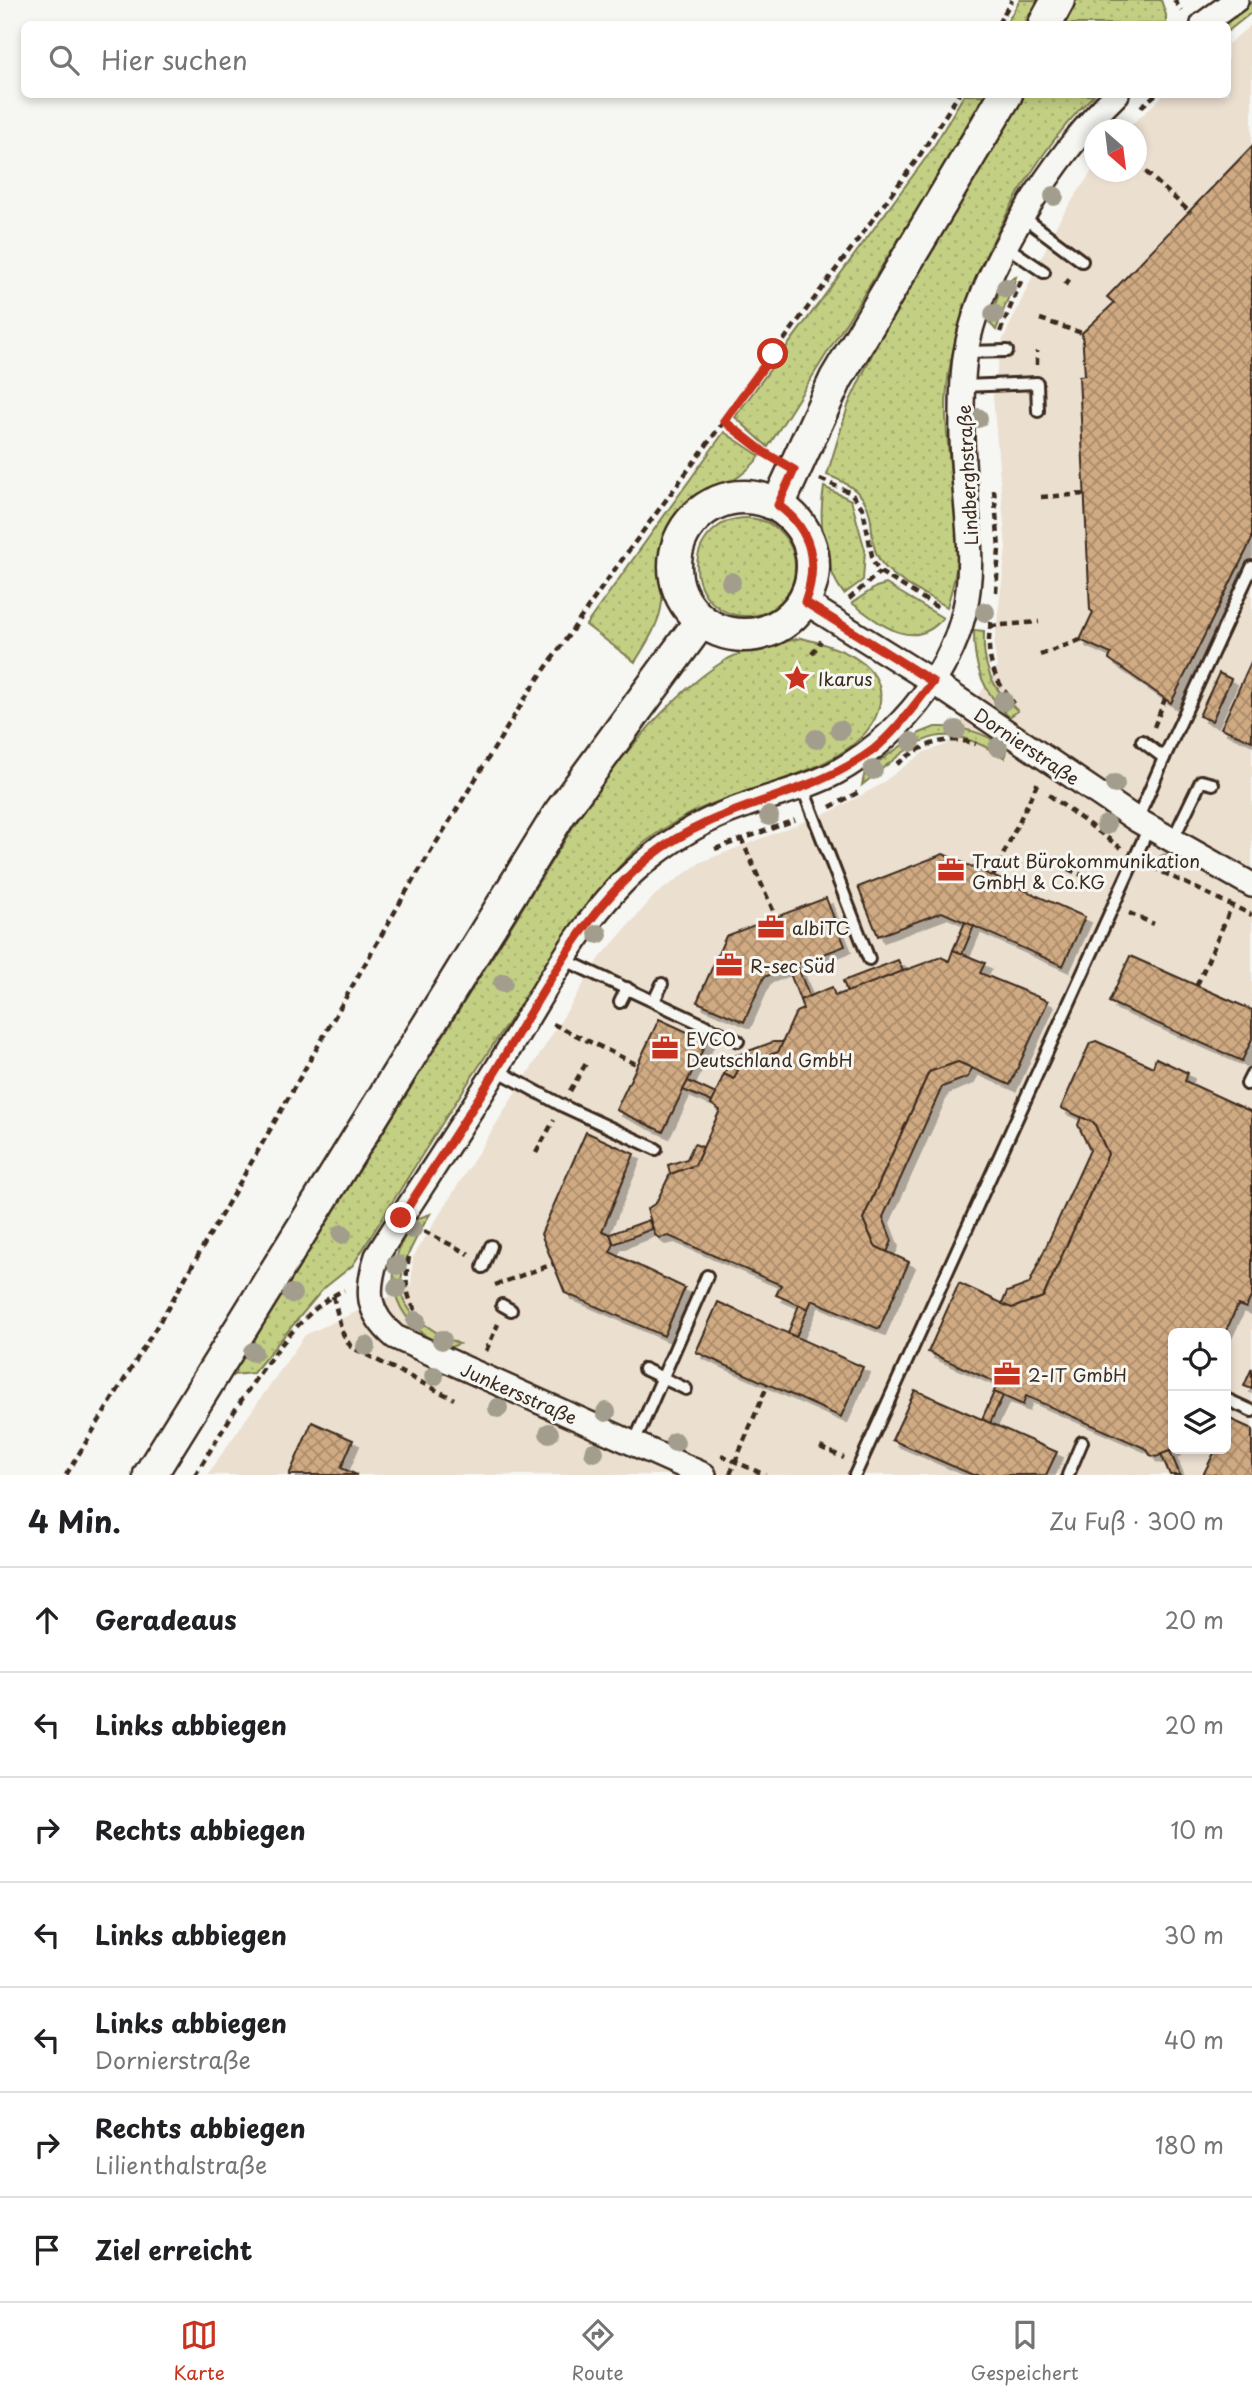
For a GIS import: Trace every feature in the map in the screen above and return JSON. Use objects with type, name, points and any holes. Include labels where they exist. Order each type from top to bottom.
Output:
[{"type":"street","points":[[1047,21],[1058,0]]},
{"type":"street","points":[[1207,21],[1236,0]]},
{"type":"street","points":[[778,505],[836,379],[1004,98]]},
{"type":"street","name":"Lindberghstraße","points":[[370,1279],[377,1256],[497,1070],[563,958],[600,909],[649,858],[695,827],[729,811],[835,773],[873,749],[933,682],[953,647],[970,587],[972,549],[961,422],[965,352],[991,277],[1023,217],[1076,141],[1114,98]]},
{"type":"street","points":[[733,498],[756,498],[778,505],[793,516],[811,549],[814,568],[805,602],[790,618],[755,635],[736,635],[701,621],[685,604],[676,583],[677,549],[693,519],[711,505],[733,498]]},
{"type":"street","name":"Dornierstraße","points":[[805,602],[933,682],[1143,823],[1248,883]]},
{"type":"street","points":[[150,1475],[560,813],[701,621]]},
{"type":"street","name":"Junkersstraße","points":[[370,1279],[368,1288],[374,1312],[382,1326],[395,1337],[704,1475]]},
{"type":"lane","points":[[1023,217],[1082,261]]},
{"type":"lane","points":[[1007,247],[1044,272]]},
{"type":"lane","points":[[965,352],[1007,351]]},
{"type":"lane","points":[[964,386],[1037,383],[1038,411]]},
{"type":"lane","points":[[855,1475],[1119,892],[1164,758],[1252,567]]},
{"type":"lane","points":[[1144,743],[1164,758]]},
{"type":"lane","points":[[1172,841],[1201,781],[1213,784]]},
{"type":"lane","points":[[802,786],[869,959]]},
{"type":"lane","points":[[563,958],[738,1041]]},
{"type":"lane","points":[[654,1001],[662,984]]},
{"type":"lane","points":[[621,1002],[627,988]]},
{"type":"lane","points":[[497,1070],[563,1106],[656,1149]]},
{"type":"lane","points":[[484,1265],[491,1246]]},
{"type":"lane","points":[[634,1443],[707,1276]]},
{"type":"lane","points":[[644,1369],[686,1389]]},
{"type":"lane","points":[[1231,1401],[1252,1411]]},
{"type":"lane","points":[[1068,1475],[1082,1442]]},
{"type":"path","points":[[1000,21],[1012,0]]},
{"type":"path","points":[[66,1475],[169,1308],[409,887],[529,692],[918,158],[956,98]]},
{"type":"path","points":[[1147,173],[1191,213]]},
{"type":"path","points":[[992,351],[1030,262]]},
{"type":"path","points":[[1040,319],[1082,333]]},
{"type":"path","points":[[724,421],[765,453],[794,470],[851,493],[863,509],[873,561],[880,572],[960,622],[990,626],[1039,622]]},
{"type":"path","points":[[993,478],[999,557],[995,601]]},
{"type":"path","points":[[1041,497],[1086,494]]},
{"type":"path","points":[[836,620],[848,599],[880,572]]},
{"type":"path","points":[[992,614],[987,644],[989,664],[1000,686],[1022,708]]},
{"type":"path","points":[[1040,655],[1080,640]]},
{"type":"path","points":[[1144,743],[1165,699]]},
{"type":"path","points":[[993,876],[1047,761]]},
{"type":"path","points":[[729,811],[776,917]]},
{"type":"path","points":[[1068,869],[1119,892]]},
{"type":"path","points":[[1197,985],[1248,883]]},
{"type":"path","points":[[530,1013],[638,1065]]},
{"type":"path","points":[[401,1218],[484,1265]]},
{"type":"path","points":[[483,1289],[553,1264]]},
{"type":"path","points":[[195,1475],[252,1386],[321,1302],[370,1279]]},
{"type":"path","points":[[476,1375],[506,1307]]},
{"type":"path","points":[[730,1475],[768,1384]]},
{"type":"shaded area","points":[[1252,24],[1252,1475],[207,1475],[305,1335],[411,1287],[413,1257],[600,958],[655,895],[701,862],[834,810],[878,786],[924,752],[946,745],[997,668],[994,646],[1006,548],[993,397],[1001,344],[1058,222],[1085,182],[1147,182],[1147,119],[1138,119],[1161,98],[1231,98],[1231,42]]},
{"type":"green space","points":[[1020,0],[1038,0],[1026,21],[1008,21]]},
{"type":"green space","points":[[1076,0],[1161,0],[1166,15],[1166,21],[1065,21]]},
{"type":"green space","points":[[1252,2],[1252,12],[1231,29],[1231,21],[1226,21]]},
{"type":"green space","points":[[962,98],[982,98],[922,202],[768,447],[735,417],[931,151]]},
{"type":"green space","points":[[1021,98],[1091,98],[1041,157],[1017,196],[994,238],[960,326],[950,367],[946,406],[957,542],[956,572],[947,607],[908,585],[887,569],[878,557],[868,508],[861,496],[848,485],[827,475],[849,403],[886,325]]},
{"type":"green space","points":[[1016,277],[996,330],[989,322],[1003,282]]},
{"type":"green space","points":[[724,432],[760,456],[737,478],[699,502],[678,523],[664,553],[662,602],[658,618],[635,662],[586,625]]},
{"type":"green space","points":[[824,487],[851,500],[865,550],[863,580],[844,594],[831,570],[824,543]]},
{"type":"green space","points":[[746,518],[765,522],[781,532],[791,548],[795,567],[791,586],[781,602],[765,612],[746,616],[727,612],[711,602],[701,586],[697,567],[701,548],[711,532],[727,522]]},
{"type":"green space","points":[[886,584],[943,618],[932,628],[909,634],[885,626],[852,603],[876,587]]},
{"type":"green space","points":[[974,630],[984,631],[985,655],[990,676],[1001,694],[1018,711],[1009,717],[992,698],[981,678],[975,656]]},
{"type":"green space","points":[[801,638],[844,652],[869,669],[877,680],[880,694],[878,711],[867,731],[827,761],[690,814],[656,834],[626,860],[589,906],[502,1031],[353,1265],[323,1289],[253,1373],[232,1375],[596,790],[655,720],[706,674],[724,661],[742,653]]},
{"type":"green space","points":[[935,727],[964,729],[981,734],[1006,748],[1005,758],[962,738],[929,738],[914,745],[862,785],[865,771],[920,733]]},
{"type":"green space","points":[[430,1214],[408,1256],[402,1274],[401,1290],[406,1304],[417,1318],[434,1331],[459,1344],[445,1349],[411,1323],[395,1293],[396,1259],[403,1240],[413,1220]]},
{"type":"building","points":[[1252,146],[1252,539],[1171,703],[1109,659],[1111,654],[1080,640],[1093,612],[1090,610],[1079,376],[1085,375],[1082,333],[1114,303],[1107,297]]},
{"type":"building","points":[[1252,660],[1252,741],[1221,728]]},
{"type":"building","points":[[1219,673],[1231,679],[1212,721],[1199,716]]},
{"type":"building","points":[[943,854],[1085,917],[1063,966],[942,912],[878,936],[858,887]]},
{"type":"building","points":[[826,898],[845,946],[764,977],[744,1022],[697,1002],[726,936]]},
{"type":"building","points":[[965,922],[974,926],[962,954],[953,950]]},
{"type":"building","points":[[953,950],[985,963],[980,973],[1048,1001],[1010,1085],[958,1062],[929,1072],[863,1219],[875,1246],[909,1262],[879,1329],[812,1300],[808,1309],[776,1295],[781,1285],[669,1236],[659,1238],[655,1235],[647,1209],[656,1203],[670,1174],[695,1165],[720,1110],[711,1104],[724,1074],[734,1079],[740,1065],[778,1052],[796,1012],[803,1009],[800,1000],[832,987],[835,996],[941,957],[949,961]]},
{"type":"building","points":[[1130,956],[1252,1010],[1252,1039],[1242,1061],[1109,1002]]},
{"type":"building","points":[[898,960],[903,971],[847,992],[843,981]]},
{"type":"building","points":[[797,965],[809,996],[800,1000],[788,968]]},
{"type":"building","points":[[659,1019],[707,1041],[663,1132],[616,1110]]},
{"type":"building","points":[[1096,1041],[1153,1067],[1156,1058],[1188,1073],[1185,1081],[1252,1112],[1252,1295],[1246,1308],[1238,1305],[1227,1328],[1168,1328],[1168,1452],[1156,1457],[1150,1455],[1147,1449],[1026,1396],[1023,1405],[994,1392],[997,1383],[928,1352],[959,1283],[1012,1308],[1043,1297],[1108,1154],[1094,1123],[1061,1108],[1090,1043]]},
{"type":"building","points":[[773,1042],[783,1042],[778,1052],[740,1065],[734,1079],[724,1074],[732,1057]]},
{"type":"building","points":[[958,1062],[972,1068],[968,1077],[942,1087],[883,1217],[892,1241],[887,1252],[875,1246],[863,1219],[929,1072]]},
{"type":"building","points":[[688,1081],[716,1094],[712,1102],[683,1090]]},
{"type":"building","points":[[1081,1117],[1094,1123],[1108,1154],[1043,1297],[1012,1308],[1002,1304],[1007,1292],[1029,1284],[1090,1150],[1078,1125]]},
{"type":"building","points":[[586,1132],[634,1154],[602,1231],[610,1234],[614,1244],[610,1252],[685,1288],[664,1336],[565,1293],[541,1234]]},
{"type":"building","points":[[694,1144],[703,1147],[695,1165],[670,1174],[668,1165],[687,1159]]},
{"type":"building","points":[[649,1220],[652,1229],[614,1244],[610,1234]]},
{"type":"building","points":[[718,1302],[863,1367],[841,1417],[696,1352]]},
{"type":"building","points":[[799,1305],[808,1309],[796,1337],[788,1333]]},
{"type":"building","points":[[1252,1368],[1252,1389],[1244,1386]]},
{"type":"building","points":[[915,1390],[1057,1452],[1046,1475],[973,1475],[892,1440]]},
{"type":"building","points":[[994,1392],[1003,1396],[990,1423],[982,1419]]},
{"type":"building","points":[[1231,1419],[1252,1429],[1252,1475],[1203,1475],[1214,1454],[1231,1454]]},
{"type":"building","points":[[312,1422],[353,1440],[341,1468],[357,1475],[289,1475]]},
{"type":"building","points":[[1168,1452],[1171,1454],[1180,1475],[1170,1475],[1161,1454]]},
{"type":"place","name":"Ikarus","points":[[797,678]]},
{"type":"place","name":"Traut Bürokommunikation GmbH & Co.KG","points":[[951,870]]},
{"type":"place","name":"albiTC","points":[[771,927]]},
{"type":"place","name":"R-sec Süd","points":[[729,965]]},
{"type":"place","name":"EVCO Deutschland GmbH","points":[[665,1048]]},
{"type":"place","name":"2-IT GmbH","points":[[1007,1374]]},
{"type":"route","points":[[401,1218],[497,1070],[563,958],[600,909],[649,858],[695,827],[738,808],[835,773],[873,749],[933,682],[805,602],[814,568],[811,549],[793,516],[778,505],[794,470],[765,453],[724,421],[773,354]]}]
